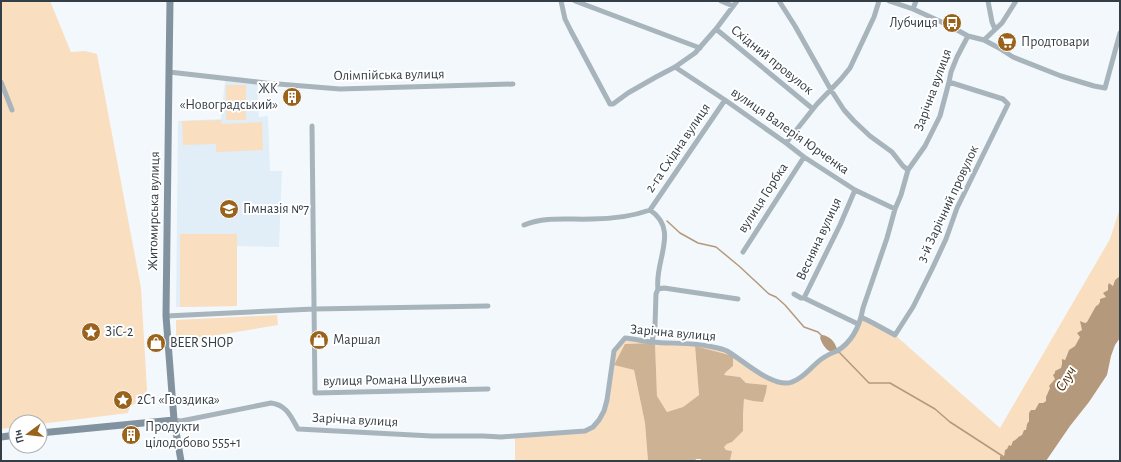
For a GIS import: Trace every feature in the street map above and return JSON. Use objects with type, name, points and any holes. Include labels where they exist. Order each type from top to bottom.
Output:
[{"type":"main road","name":"Житомирська вулиця","points":[[170,1],[166,316],[174,420],[181,461]]},
{"type":"main road","points":[[48,432],[174,420]]},
{"type":"street","points":[[561,1],[565,19],[610,104],[617,102],[628,93],[689,58],[700,48],[737,1]]},
{"type":"street","points":[[575,1],[700,48]]},
{"type":"street","points":[[721,1],[733,6]]},
{"type":"street","points":[[779,1],[796,26],[831,90],[844,110],[870,136],[892,152],[908,170]]},
{"type":"street","points":[[786,143],[813,109],[841,80],[850,68],[874,17],[879,1]]},
{"type":"street","points":[[889,1],[948,25],[968,36],[982,40],[1013,57],[1061,76],[1105,88],[1120,33]]},
{"type":"street","points":[[913,10],[916,1]]},
{"type":"street","points":[[988,1],[992,22],[995,29]]},
{"type":"street","points":[[982,40],[1002,23],[1016,1]]},
{"type":"street","name":"Східний провулок","points":[[716,29],[813,109]]},
{"type":"street","name":"Зарічна вулиця","points":[[174,420],[181,421],[271,403],[281,405],[285,408],[298,430],[488,437],[585,431],[593,427],[604,411],[614,351],[625,338],[652,342],[712,346],[727,351],[754,370],[784,384],[792,382],[802,377],[823,357],[845,344],[850,339],[858,324],[888,238],[895,209],[901,195],[908,170],[925,146],[940,116],[951,72],[968,36]]},
{"type":"street","name":"вулиця Валерія Юрченка","points":[[675,66],[804,157],[855,190],[895,209]]},
{"type":"street","name":"Олімпійська вулиця","points":[[169,72],[266,83],[340,89],[513,84]]},
{"type":"street","points":[[1,82],[12,110]]},
{"type":"street","name":"3-й Зарічний провулок","points":[[861,318],[895,336],[913,307],[932,269],[946,239],[960,202],[1008,104],[1003,99],[949,82]]},
{"type":"street","name":"2-га Східна вулиця","points":[[524,225],[530,222],[548,219],[594,220],[637,215],[650,210],[725,100]]},
{"type":"street","name":"вулиця Романа Шухевича","points":[[312,126],[315,393],[488,389]]},
{"type":"street","name":"вулиця Горбка","points":[[742,252],[804,157]]},
{"type":"street","name":"Весняна вулиця","points":[[804,298],[840,225],[855,190]]},
{"type":"street","name":"2-га Східна вулиця","points":[[650,210],[657,214],[665,229],[665,240],[657,282],[656,326],[652,342]]},
{"type":"street","points":[[658,289],[664,288],[738,299]]},
{"type":"street","name":"Весняна вулиця","points":[[794,294],[858,324]]},
{"type":"street","points":[[166,316],[314,309],[488,306]]},
{"type":"shaded area","points":[[1,1],[50,1],[71,52],[85,51],[97,54],[141,288],[147,390],[144,395],[135,399],[137,403],[130,406],[128,413],[48,423],[48,414],[8,414],[8,428],[1,429]]},
{"type":"shaded area","name":"Гімназія №7","points":[[225,81],[257,84],[259,117],[268,116],[270,171],[282,171],[279,247],[237,246],[237,306],[176,307],[178,121],[221,119]]},
{"type":"shaded area","points":[[226,85],[246,85],[246,120],[226,120]]},
{"type":"shaded area","points":[[221,120],[222,124],[262,122],[263,150],[216,152],[216,144],[183,145],[182,121]]},
{"type":"shaded area","points":[[1120,208],[1120,276],[1115,280],[1113,286],[1109,283],[1108,290],[1105,291],[1106,297],[1100,299],[1100,302],[1087,322],[1085,323],[1081,321],[1082,330],[1080,332],[1080,337],[1075,346],[1069,350],[1061,368],[1055,373],[1055,379],[1046,401],[1037,406],[1030,416],[1026,430],[1024,430],[1022,435],[1020,435],[1000,461],[730,461],[732,451],[726,450],[724,447],[732,442],[743,431],[744,399],[753,401],[767,385],[746,383],[740,377],[724,375],[733,366],[695,347],[699,395],[683,407],[667,412],[657,396],[655,343],[615,365],[634,370],[645,423],[648,461],[515,461],[515,435],[585,431],[593,427],[604,411],[614,351],[625,338],[684,343],[727,351],[776,381],[792,382],[845,344],[861,317],[895,335],[1000,428],[1110,239]]},
{"type":"shaded area","points":[[180,234],[237,234],[237,306],[180,307]]},
{"type":"shaded area","points":[[277,315],[278,325],[176,342],[176,320]]},
{"type":"shaded area","points":[[655,343],[657,396],[667,412],[683,407],[699,395],[695,346],[733,356],[733,366],[724,375],[740,377],[746,383],[767,385],[763,402],[744,399],[743,431],[732,442],[724,447],[726,450],[732,451],[730,461],[701,461],[701,459],[696,459],[695,461],[648,461],[645,423],[634,370],[614,365],[625,344]]},
{"type":"water","name":"Случ","points":[[1120,276],[1120,338],[1115,345],[1111,356],[1107,375],[1046,461],[1000,461],[1000,456],[1004,457],[1005,450],[1009,445],[1011,446],[1013,441],[1022,435],[1024,430],[1026,430],[1029,421],[1029,413],[1031,410],[1035,410],[1039,403],[1046,401],[1050,388],[1049,386],[1055,379],[1053,375],[1055,371],[1061,368],[1062,359],[1065,360],[1069,350],[1075,346],[1080,337],[1077,333],[1082,330],[1080,321],[1085,323],[1087,322],[1100,302],[1100,299],[1106,297],[1103,293],[1108,290],[1109,283],[1113,286],[1115,280]]},
{"type":"water","points":[[822,335],[832,340],[837,349],[831,352],[827,350],[820,337]]},
{"type":"waterway","points":[[667,221],[680,233],[698,243],[716,247],[769,294],[776,297],[785,305],[804,327],[818,332],[823,337]]},
{"type":"waterway","points":[[839,352],[869,383],[890,383],[935,409],[950,422],[1004,457]]},
{"type":"place","name":"Лубчиця","points":[[952,23]]},
{"type":"place","name":"Продтовари","points":[[1007,42]]},
{"type":"place","name":"ЖК «Новоградський»","points":[[292,97]]},
{"type":"place","name":"Гімназія №7","points":[[229,209]]},
{"type":"place","name":"ЗіС-2","points":[[91,332]]},
{"type":"place","name":"Маршал","points":[[319,340]]},
{"type":"place","name":"BEER SHOP","points":[[156,343]]},
{"type":"place","name":"2С1 «Гвоздика»","points":[[123,400]]},
{"type":"place","name":"Продукти цілодобово 555+1","points":[[131,435]]}]
